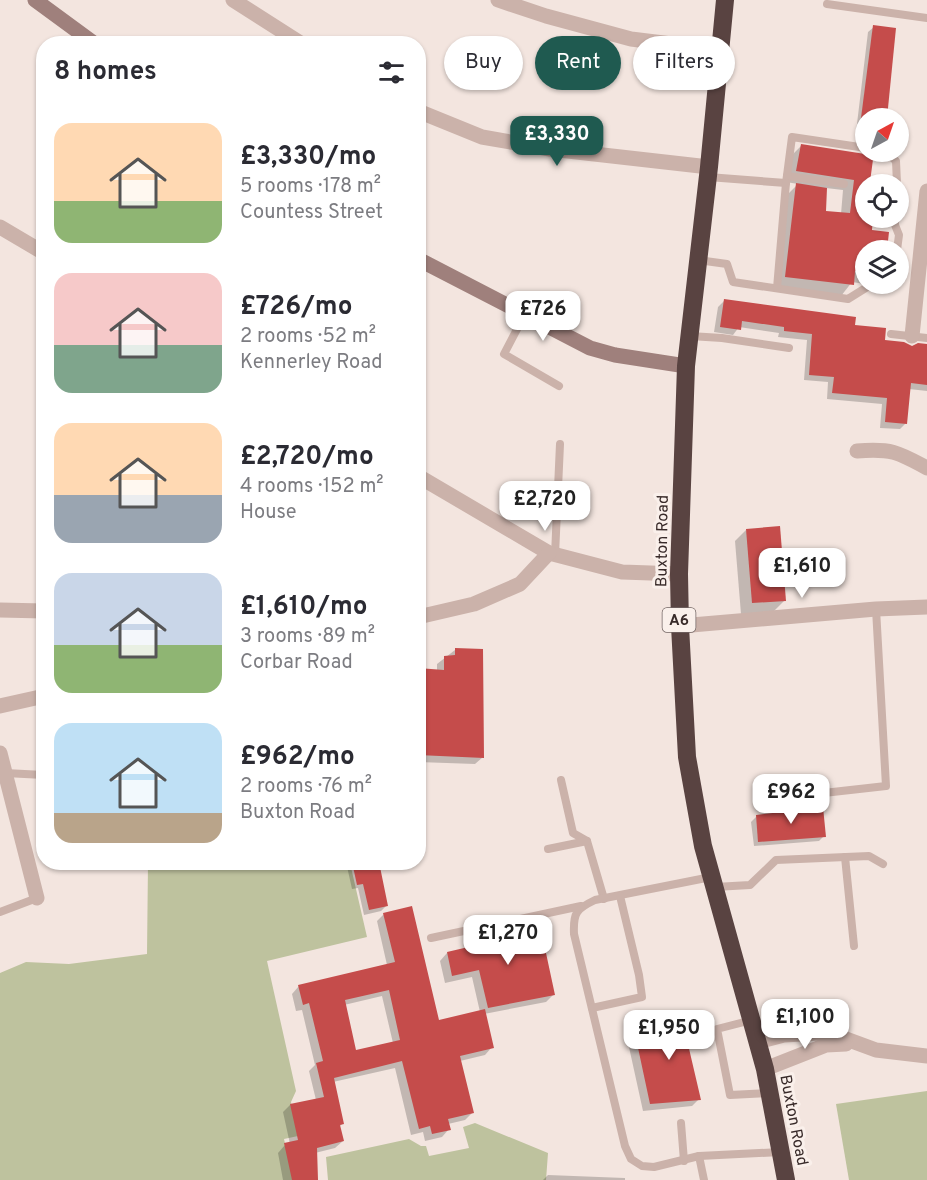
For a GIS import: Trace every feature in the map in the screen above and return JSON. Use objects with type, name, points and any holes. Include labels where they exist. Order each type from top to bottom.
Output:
[{"type":"highway","name":"Buxton Road","points":[[721,36],[724,0]]},
{"type":"highway","name":"Buxton Road","points":[[716,90],[686,366],[679,574],[687,758],[712,882],[765,1069],[786,1180]]},
{"type":"street","points":[[35,0],[84,36]]},
{"type":"street","points":[[232,0],[289,36]]},
{"type":"street","points":[[498,0],[546,16],[633,39]]},
{"type":"street","points":[[426,114],[482,137],[708,172]]},
{"type":"street","points":[[919,337],[927,192]]},
{"type":"street","points":[[0,227],[36,248]]},
{"type":"street","points":[[426,263],[603,352],[686,366]]},
{"type":"street","points":[[857,451],[882,449],[905,456],[927,468]]},
{"type":"street","points":[[426,481],[552,554],[622,572],[679,574]]},
{"type":"street","points":[[426,615],[474,604],[520,584],[552,554]]},
{"type":"street","points":[[680,626],[876,609],[927,607]]},
{"type":"street","points":[[0,610],[36,611]]},
{"type":"street","points":[[0,706],[36,698]]},
{"type":"street","points":[[0,753],[37,898]]},
{"type":"street","points":[[757,1042],[784,1035],[819,1033],[838,1036],[876,1050],[927,1056]]},
{"type":"street","points":[[765,1069],[826,1045],[855,1044]]},
{"type":"lane","points":[[827,4],[927,18]]},
{"type":"lane","points":[[777,288],[792,137],[855,146]]},
{"type":"lane","points":[[708,172],[843,184]]},
{"type":"lane","points":[[698,260],[726,264],[733,282],[848,299],[856,294]]},
{"type":"lane","points":[[525,314],[504,354],[559,386]]},
{"type":"lane","points":[[891,334],[919,337]]},
{"type":"lane","points":[[690,336],[722,338],[789,348]]},
{"type":"lane","points":[[552,554],[560,444]]},
{"type":"lane","points":[[788,797],[886,786],[876,609]]},
{"type":"lane","points":[[5,774],[36,775]]},
{"type":"lane","points":[[561,780],[573,833],[587,841],[604,898]]},
{"type":"lane","points":[[548,849],[587,841]]},
{"type":"lane","points":[[431,938],[581,906],[604,898],[712,882],[750,885],[776,860],[869,856],[883,864]]},
{"type":"lane","points":[[845,857],[854,946]]},
{"type":"lane","points":[[592,1008],[642,997],[620,896]]},
{"type":"lane","points":[[0,912],[37,898]]},
{"type":"lane","points":[[581,906],[573,919],[574,934],[625,1146],[631,1159],[642,1166],[654,1167],[699,1156],[781,1152]]},
{"type":"lane","points":[[752,1020],[717,1029],[730,1095],[770,1092]]},
{"type":"lane","points":[[681,1124],[684,1161]]},
{"type":"lane","points":[[699,1156],[704,1180]]},
{"type":"green space","points":[[148,870],[352,870],[367,937],[267,961],[296,1091],[291,1102],[298,1136],[284,1139],[293,1180],[0,1180],[0,973],[26,962],[69,964],[147,954]]},
{"type":"green space","points":[[927,1091],[927,1180],[849,1180],[836,1104]]},
{"type":"green space","points":[[475,1123],[548,1153],[546,1180],[328,1180],[326,1157],[409,1139],[421,1146],[426,1146],[429,1156],[469,1148],[463,1127]]},
{"type":"building","points":[[873,25],[896,28],[888,108],[862,108]]},
{"type":"building","points":[[801,144],[855,152],[855,162],[873,162],[871,174],[855,174],[855,228],[872,228],[872,230],[889,232],[888,240],[855,240],[854,285],[785,277],[796,183],[827,188],[826,211],[850,213],[854,180],[796,171]]},
{"type":"building","points":[[724,299],[856,317],[855,325],[886,328],[885,340],[904,342],[912,346],[918,343],[927,344],[927,385],[911,383],[907,424],[885,422],[887,398],[832,393],[834,377],[809,375],[812,334],[784,331],[784,327],[742,321],[741,330],[720,327]]},
{"type":"building","points":[[780,526],[786,601],[752,603],[746,529]]},
{"type":"building","points":[[455,648],[483,649],[484,758],[426,755],[426,669],[444,670],[444,656],[455,655]]},
{"type":"building","points":[[823,807],[826,837],[758,842],[756,815]]},
{"type":"building","points":[[354,870],[381,870],[388,906],[369,910],[363,884],[357,885]]},
{"type":"building","points":[[412,906],[439,1020],[485,1009],[494,1048],[460,1056],[474,1113],[448,1119],[451,1130],[432,1134],[430,1126],[419,1129],[402,1061],[334,1078],[344,1124],[340,1125],[344,1141],[317,1148],[318,1180],[292,1180],[284,1143],[298,1140],[290,1104],[324,1097],[316,1063],[323,1061],[309,1003],[303,1005],[298,985],[395,962],[383,913]],"holes":[[[389,990],[400,1040],[356,1050],[345,1000]]]},
{"type":"building","points":[[540,925],[555,995],[488,1008],[479,970],[452,976],[447,952],[477,945],[475,938]]},
{"type":"building","points":[[703,1019],[707,1035],[687,1040],[701,1100],[650,1104],[634,1029]]}]
